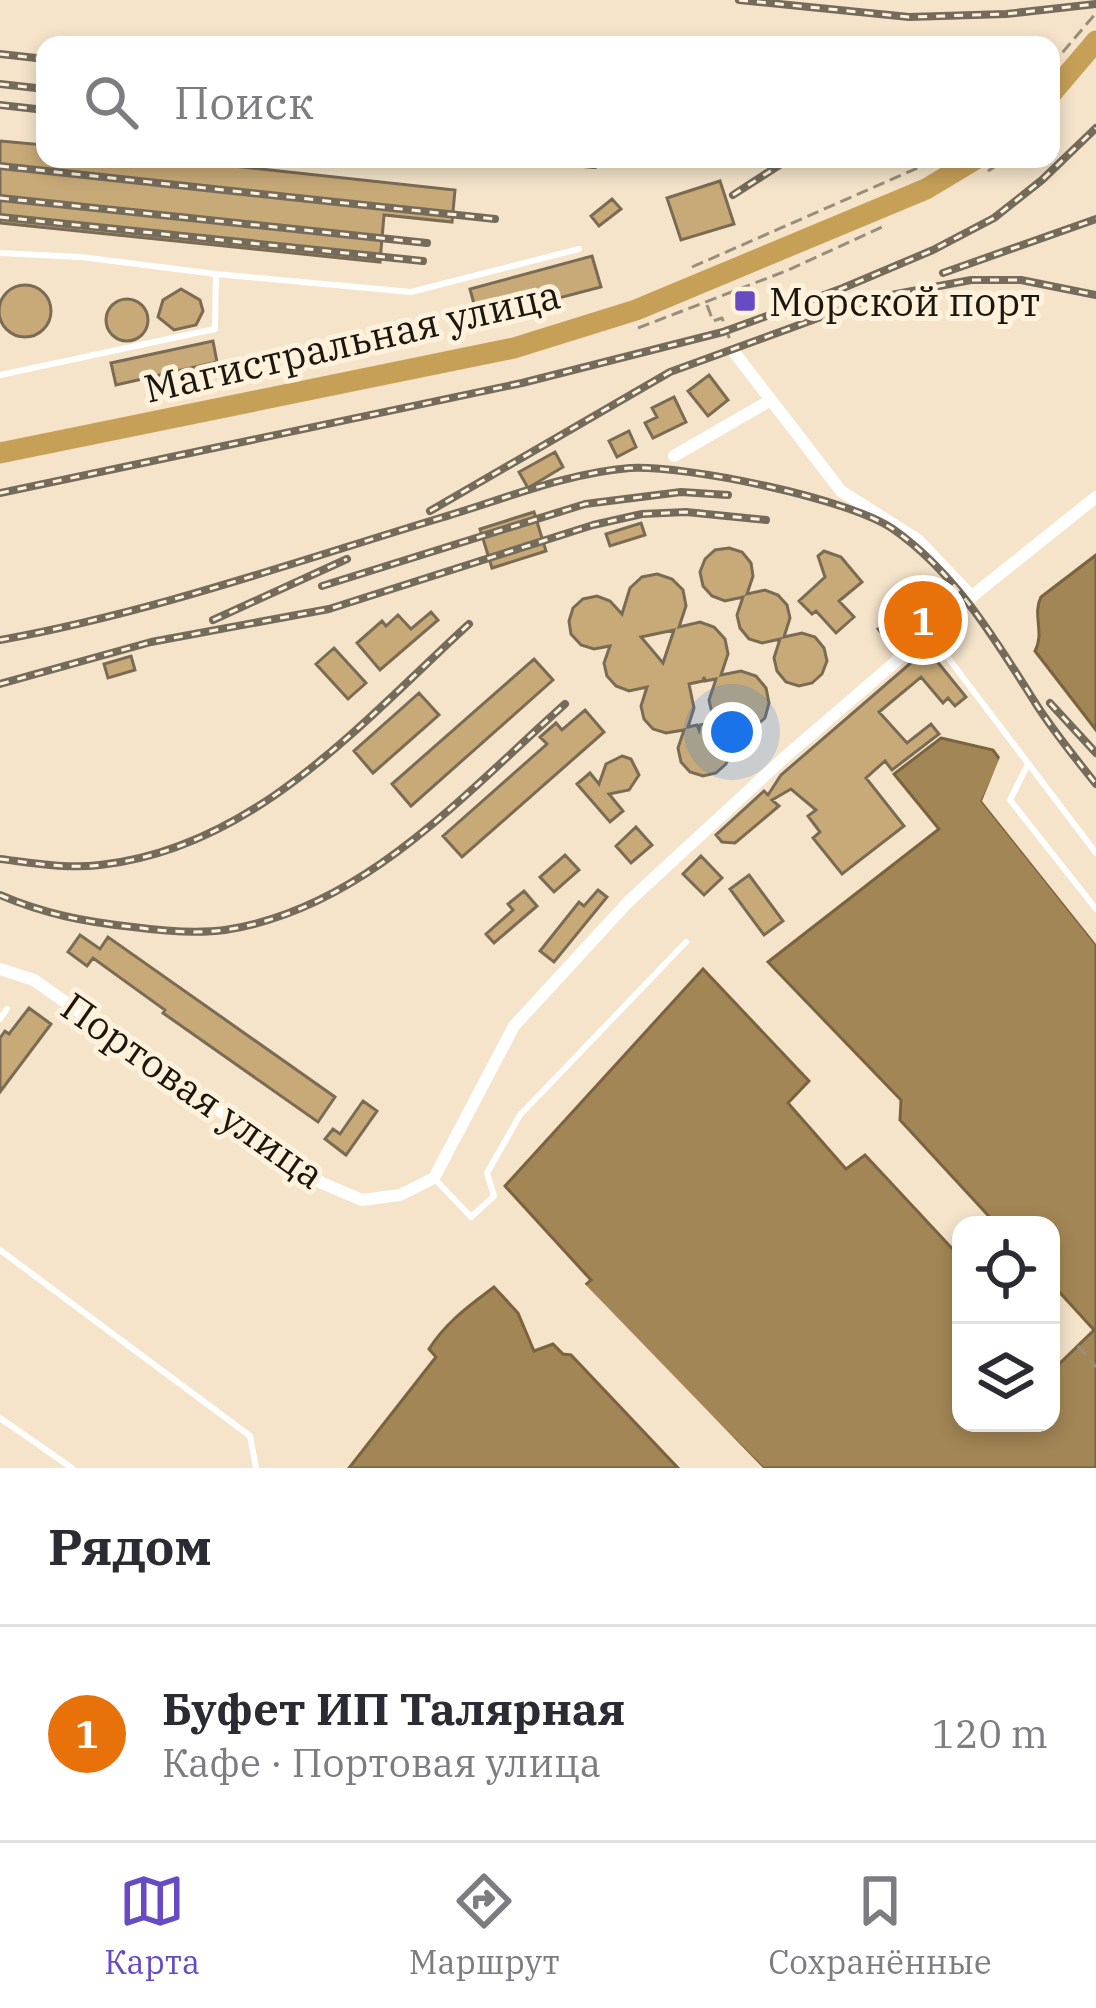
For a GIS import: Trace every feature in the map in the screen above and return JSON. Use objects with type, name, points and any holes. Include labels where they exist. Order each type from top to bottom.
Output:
[{"type":"highway","points":[[1060,83],[1096,41]]},
{"type":"highway","name":"Магистральная улица","points":[[0,453],[514,348],[636,310],[926,189],[961,168]]},
{"type":"street","points":[[734,352],[842,491],[918,540],[972,597]]},
{"type":"street","points":[[674,456],[771,400]]},
{"type":"street","points":[[434,1178],[514,1026],[628,901],[785,757],[1096,497]]},
{"type":"street","name":"Портовая улица","points":[[0,969],[34,980],[322,1183],[362,1200],[400,1195],[434,1178]]},
{"type":"lane","points":[[0,253],[81,256],[411,292],[579,248]]},
{"type":"lane","points":[[0,375],[215,329],[216,274]]},
{"type":"lane","points":[[930,634],[1096,853]]},
{"type":"lane","points":[[1027,766],[1010,800],[1096,909]]},
{"type":"lane","points":[[434,1178],[471,1217],[494,1196],[488,1173],[520,1115],[686,942]]},
{"type":"lane","points":[[0,1018],[7,1010]]},
{"type":"lane","points":[[0,1250],[250,1436],[256,1468]]},
{"type":"lane","points":[[0,1418],[72,1468]]},
{"type":"path","points":[[1060,55],[1096,13]]},
{"type":"path","points":[[694,266],[917,168]]},
{"type":"path","points":[[706,303],[713,321],[722,318],[734,352]]},
{"type":"path","points":[[1078,1346],[1096,1367]]},
{"type":"shaded area","points":[[1096,555],[1096,730],[1035,651],[1041,597]]},
{"type":"shaded area","points":[[941,738],[993,750],[1001,761],[982,801],[1096,944],[1096,1468],[763,1468],[582,1288],[591,1280],[505,1186],[703,969],[809,1081],[788,1103],[846,1169],[865,1155],[952,1248],[952,1432],[1060,1432],[1060,1363],[1094,1330],[1060,1293],[1060,1216],[989,1216],[900,1120],[901,1100],[768,962],[939,829],[894,774]]},
{"type":"shaded area","points":[[494,1287],[518,1313],[534,1351],[553,1344],[571,1355],[678,1468],[349,1468],[436,1357],[429,1349],[436,1339]]},
{"type":"pier","points":[[1002,752],[1006,762],[989,801],[1096,934],[1096,944],[982,801]]},
{"type":"pier","points":[[582,1281],[763,1468],[755,1468],[654,1364],[635,1361],[577,1292]]},
{"type":"building","points":[[0,141],[36,144],[36,168],[252,168],[455,190],[452,222],[384,215],[380,262],[0,223]]},
{"type":"building","points":[[720,181],[734,224],[681,240],[667,198]]},
{"type":"building","points":[[612,199],[621,209],[599,226],[591,216]]},
{"type":"building","points":[[592,256],[601,287],[478,319],[470,289]]},
{"type":"building","points":[[25,285],[43,293],[51,311],[43,329],[25,337],[7,329],[-1,311],[7,293]]},
{"type":"building","points":[[181,289],[200,300],[203,311],[196,325],[174,330],[158,317],[163,300]]},
{"type":"building","points":[[127,299],[142,305],[148,320],[142,335],[127,341],[112,335],[106,320],[112,305]]},
{"type":"building","points":[[213,341],[217,362],[116,385],[111,363]]},
{"type":"building","points":[[709,375],[728,400],[708,416],[688,391]]},
{"type":"building","points":[[674,397],[686,422],[653,438],[645,423],[657,417],[652,408]]},
{"type":"building","points":[[629,431],[636,447],[617,457],[609,441]]},
{"type":"building","points":[[555,452],[563,467],[528,488],[519,472]]},
{"type":"building","points":[[534,512],[546,551],[492,568],[480,529]]},
{"type":"building","points":[[641,523],[645,535],[610,546],[606,534]]},
{"type":"building","points":[[715,550],[742,552],[751,563],[753,576],[747,594],[765,590],[787,605],[790,618],[784,637],[802,633],[815,637],[824,648],[827,661],[812,683],[786,682],[777,671],[774,658],[780,639],[762,643],[749,639],[740,628],[737,615],[743,597],[725,601],[703,586],[700,572],[705,559]]},
{"type":"building","points":[[824,551],[841,557],[862,582],[839,601],[854,617],[836,633],[799,601],[825,577],[818,556]]},
{"type":"building","points":[[657,574],[672,579],[683,590],[686,606],[679,627],[700,622],[714,627],[725,639],[728,654],[721,675],[741,671],[756,676],[766,688],[765,718],[753,728],[727,734],[731,751],[716,773],[690,772],[681,762],[678,748],[684,730],[666,733],[653,729],[644,719],[641,706],[647,687],[629,691],[607,676],[604,663],[610,646],[581,645],[571,634],[573,608],[583,599],[597,596],[610,601],[622,614],[630,588],[642,577]],"holes":[[[674,630],[663,663],[641,637]],[[704,677],[705,681],[716,679],[709,700],[714,722],[700,725],[699,730],[697,725],[688,727],[694,708],[689,684]]]},
{"type":"building","points":[[921,577],[929,587],[905,606],[897,595]]},
{"type":"building","points":[[431,612],[438,620],[380,670],[357,643],[382,621],[386,626],[398,615],[411,629]]},
{"type":"building","points":[[892,618],[904,631],[890,643],[878,629]]},
{"type":"building","points":[[334,648],[366,683],[348,699],[316,664]]},
{"type":"building","points":[[927,649],[966,697],[955,706],[948,698],[943,703],[921,677],[879,712],[907,743],[931,724],[939,734],[892,770],[885,761],[866,778],[904,826],[842,874],[813,838],[820,832],[808,816],[816,810],[791,789],[772,800],[779,806],[735,843],[722,842],[716,835],[764,791],[768,795],[781,775]]},
{"type":"building","points":[[131,656],[135,670],[108,678],[104,664]]},
{"type":"building","points":[[534,659],[553,680],[411,806],[392,784]]},
{"type":"building","points":[[419,693],[439,715],[373,773],[354,751]]},
{"type":"building","points":[[585,710],[604,732],[462,857],[443,836],[547,744],[540,737],[556,723],[562,730]]},
{"type":"building","points":[[622,756],[631,759],[639,775],[629,790],[609,794],[623,811],[610,822],[577,784],[590,773],[599,784],[606,764]]},
{"type":"building","points":[[636,827],[652,845],[631,863],[616,846]]},
{"type":"building","points":[[565,855],[579,870],[554,892],[540,877]]},
{"type":"building","points":[[701,856],[722,878],[704,895],[683,874]]},
{"type":"building","points":[[749,875],[783,921],[764,935],[730,889]]},
{"type":"building","points":[[598,890],[607,897],[554,962],[540,951],[579,902],[584,906]]},
{"type":"building","points":[[524,891],[537,906],[494,943],[486,934],[513,910],[508,904]]},
{"type":"building","points":[[80,935],[100,949],[108,937],[335,1097],[318,1122],[93,958],[87,966],[68,952]]},
{"type":"building","points":[[29,1008],[51,1024],[0,1092],[0,1038],[5,1031],[9,1034]]},
{"type":"building","points":[[363,1101],[377,1111],[346,1155],[325,1139],[333,1129],[340,1134]]},
{"type":"railway","points":[[739,0],[909,17],[1006,14],[1096,4]]},
{"type":"railway","points":[[0,54],[36,58]]},
{"type":"railway","points":[[0,84],[36,88]]},
{"type":"railway","points":[[0,105],[36,109]]},
{"type":"railway","points":[[1060,163],[1096,128]]},
{"type":"railway","points":[[0,166],[495,219]]},
{"type":"railway","points":[[733,195],[775,168]]},
{"type":"railway","points":[[0,493],[522,383],[723,332],[933,250],[994,218],[1054,168]]},
{"type":"railway","points":[[0,198],[427,243]]},
{"type":"railway","points":[[0,217],[423,261]]},
{"type":"railway","points":[[943,273],[1096,219]]},
{"type":"railway","points":[[430,511],[670,372],[870,299],[971,280],[1021,280],[1096,295]]},
{"type":"railway","points":[[0,640],[166,601],[581,476],[630,468],[688,472],[805,495],[893,529],[936,566],[973,609],[1050,725],[1096,784]]},
{"type":"railway","points":[[322,586],[585,504],[681,492],[728,495]]},
{"type":"railway","points":[[0,684],[151,642],[329,609],[593,525],[642,514],[686,512],[766,520]]},
{"type":"railway","points":[[213,620],[347,559]]},
{"type":"railway","points":[[0,859],[100,865],[156,854],[208,834],[302,775],[469,624]]},
{"type":"railway","points":[[1050,703],[1096,753]]},
{"type":"railway","points":[[0,895],[65,916],[167,931],[225,930],[275,918],[323,898],[410,842],[565,704]]},
{"type":"place","name":"Морской порт","points":[[745,301]]},
{"type":"place","name":"Буфет ИП Талярная","points":[[923,620]]}]
